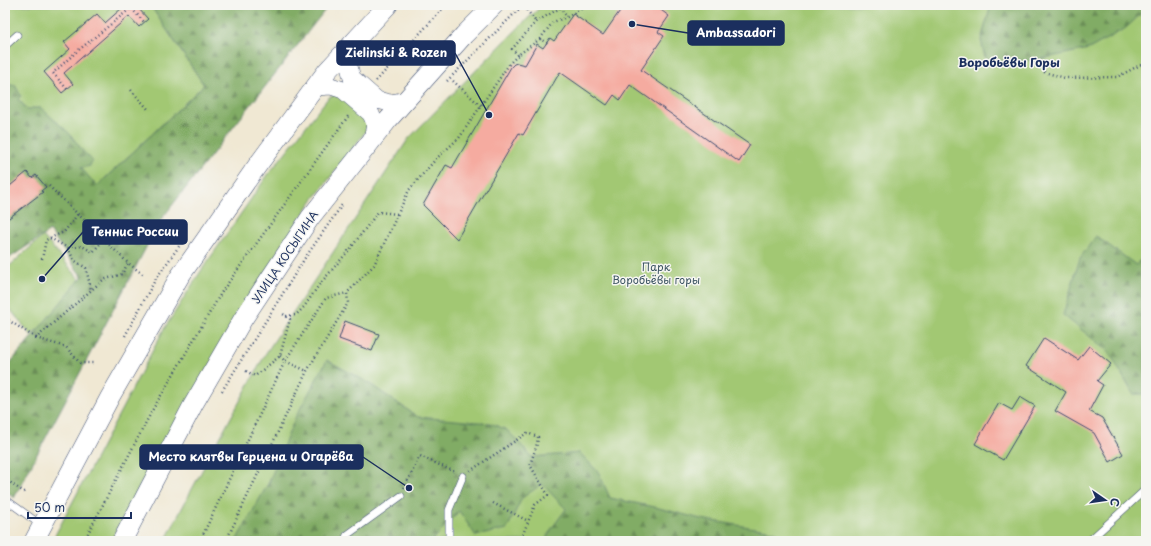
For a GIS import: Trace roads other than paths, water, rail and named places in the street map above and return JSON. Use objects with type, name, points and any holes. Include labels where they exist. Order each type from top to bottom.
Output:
[{"type":"main road","points":[[37,533],[110,398],[180,276],[257,166],[327,71],[388,5]]},
{"type":"main road","name":"УЛИЦА КОСЫГИНА","points":[[122,541],[193,405],[243,319],[310,218],[388,120],[464,35],[494,5]]},
{"type":"street","points":[[353,43],[347,59],[352,78],[375,124],[372,140]]},
{"type":"street","points":[[315,87],[331,86],[362,97],[390,104],[406,100]]},
{"type":"lane","points":[[5,46],[17,35]]},
{"type":"lane","points":[[449,541],[449,510],[463,476]]},
{"type":"lane","points":[[1089,541],[1146,488]]},
{"type":"lane","points":[[344,541],[347,535],[401,496]]},
{"type":"lane","points":[[5,499],[37,533]]},
{"type":"place","name":"Ambassadori","points":[[632,24]]},
{"type":"place","name":"Zielinski & Rozen","points":[[489,115]]},
{"type":"place","name":"Теннис России","points":[[42,279]]},
{"type":"place","name":"Место клятвы Герцена и Огарёва","points":[[409,488]]},
{"type":"district","name":"Воробьёвы Горы","points":[[1009,63]]},
{"type":"park label","name":"Парк Воробьёвы горы","points":[[656,273]]}]
